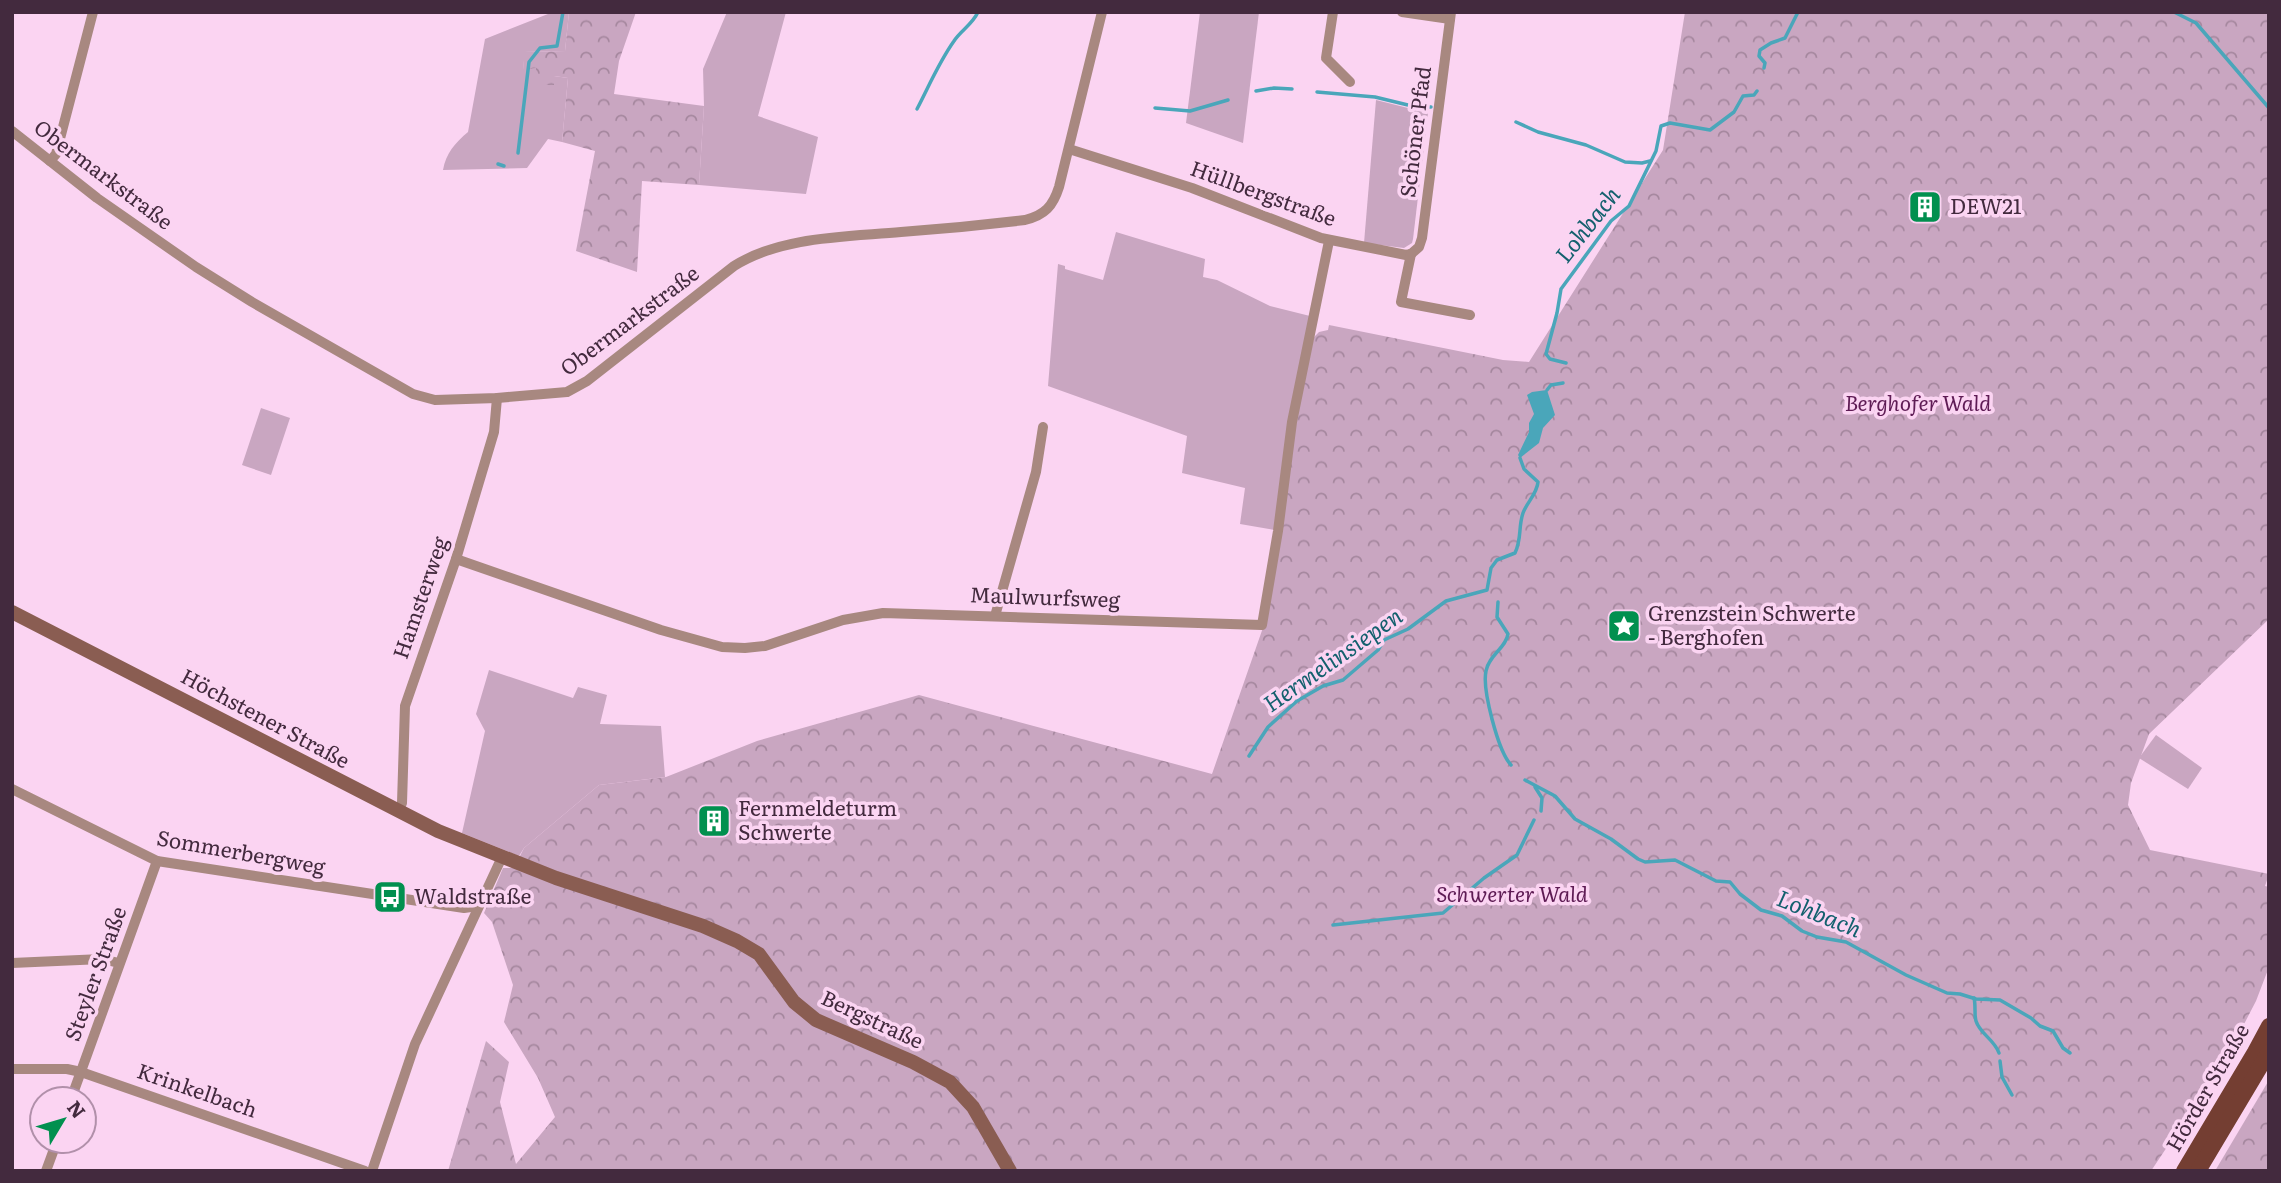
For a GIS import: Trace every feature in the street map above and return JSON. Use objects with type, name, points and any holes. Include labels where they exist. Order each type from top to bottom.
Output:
[{"type":"main road","name":"Höchstener Straße","points":[[12,612],[273,744],[398,811],[502,857]]},
{"type":"main road","name":"Bergstraße","points":[[502,857],[723,934],[750,948],[767,964],[794,1002],[816,1020],[913,1062],[950,1082],[973,1107],[1010,1171]]},
{"type":"main road","name":"Hörder Straße","points":[[2183,1171],[2269,1026]]},
{"type":"main road","name":"Hörder Straße","points":[[2198,1171],[2269,1052]]},
{"type":"street","points":[[50,161],[56,154],[93,12]]},
{"type":"street","name":"Obermarkstraße","points":[[12,131],[97,198],[214,279],[401,387],[435,400],[497,398],[573,390],[734,266],[765,251],[833,238],[958,228],[1034,218],[1047,211],[1054,202],[1069,149],[1102,12]]},
{"type":"street","points":[[1333,12],[1326,58],[1350,82]]},
{"type":"street","points":[[1402,12],[1450,16]]},
{"type":"street","name":"Schöner Pfad","points":[[1411,254],[1419,247],[1422,238],[1450,16]]},
{"type":"street","name":"Hüllbergstraße","points":[[1069,149],[1192,188],[1329,240],[1411,254]]},
{"type":"street","name":"Maulwurfsweg","points":[[456,559],[661,630],[735,648],[754,648],[779,642],[843,620],[876,614],[914,612],[1262,625],[1275,556],[1292,422],[1329,240]]},
{"type":"street","points":[[1411,254],[1401,302],[1470,315]]},
{"type":"street","name":"Hamsterweg","points":[[398,811],[402,803],[405,706],[456,559],[494,432],[497,398]]},
{"type":"street","points":[[995,616],[1036,472],[1043,427]]},
{"type":"street","name":"Sommerbergweg","points":[[12,789],[156,861],[464,908],[478,906]]},
{"type":"street","points":[[372,1171],[415,1044],[502,857]]},
{"type":"street","name":"Steyler Straße","points":[[76,1085],[156,861]]},
{"type":"street","points":[[12,963],[102,959],[119,963]]},
{"type":"street","name":"Krinkelbach","points":[[12,1069],[67,1069],[81,1072],[365,1171]]},
{"type":"green space","points":[[553,12],[569,12],[565,51],[525,52],[523,69],[536,68],[536,85],[554,76],[568,78],[562,142],[548,139],[527,168],[443,170],[446,158],[468,132],[485,39]]},
{"type":"green space","points":[[569,12],[636,12],[619,61],[614,94],[704,106],[699,185],[642,181],[637,272],[576,251],[595,151],[562,142],[568,78],[554,76],[554,85],[536,85],[536,68],[523,70],[524,52],[565,51]]},
{"type":"green space","points":[[727,12],[786,12],[758,116],[818,137],[806,194],[699,185],[704,106],[703,69]]},
{"type":"green space","points":[[1200,12],[1259,12],[1243,143],[1186,123]]},
{"type":"green space","points":[[1685,12],[2269,12],[2269,619],[2149,734],[2131,783],[2128,805],[2150,850],[2269,874],[2265,886],[2269,887],[2269,967],[2256,1001],[2227,1057],[2151,1171],[448,1171],[486,1041],[509,1062],[500,1102],[516,1164],[555,1117],[538,1078],[504,1022],[513,985],[492,922],[484,913],[503,868],[514,868],[524,848],[599,785],[666,777],[757,741],[919,695],[1212,774],[1266,619],[1295,422],[1314,337],[1319,332],[1328,330],[1329,325],[1503,360],[1529,362],[1663,150]]},
{"type":"green space","points":[[1376,100],[1428,113],[1413,239],[1412,243],[1404,248],[1364,243]]},
{"type":"green space","points":[[1116,232],[1205,259],[1203,277],[1217,280],[1270,306],[1310,316],[1275,530],[1240,524],[1245,488],[1182,473],[1187,436],[1048,386],[1058,264],[1065,266],[1065,269],[1103,280]]},
{"type":"green space","points":[[261,408],[290,418],[271,475],[242,465]]},
{"type":"green space","points":[[489,670],[573,698],[578,687],[607,695],[600,724],[661,726],[665,777],[599,785],[524,848],[519,856],[462,833],[485,731],[476,714]]},
{"type":"green space","points":[[2156,735],[2202,768],[2188,789],[2139,758]]},
{"type":"green space","points":[[2269,1080],[2269,1171],[2215,1171]]},
{"type":"water","points":[[1547,390],[1555,415],[1543,428],[1539,443],[1520,458],[1518,455],[1534,414],[1527,395]]},
{"type":"waterway","points":[[518,153],[529,62],[540,48],[557,46],[563,12]]},
{"type":"waterway","points":[[917,109],[949,49],[978,12]]},
{"type":"waterway","name":"Lohbach","points":[[1764,68],[1765,63],[1759,56],[1760,50],[1785,38],[1798,12]]},
{"type":"waterway","points":[[2174,12],[2196,23],[2269,108]]},
{"type":"waterway","points":[[1256,91],[1292,89]]},
{"type":"waterway","name":"Lohbach","points":[[1566,363],[1550,359],[1546,354],[1561,289],[1611,221],[1629,206],[1656,151],[1661,126],[1670,123],[1710,130],[1734,112],[1743,96],[1754,95],[1757,91]]},
{"type":"waterway","points":[[1317,92],[1375,97],[1412,106],[1431,107]]},
{"type":"waterway","points":[[1155,108],[1190,111],[1228,100]]},
{"type":"waterway","points":[[1516,122],[1538,132],[1586,145],[1625,162],[1650,161]]},
{"type":"waterway","points":[[498,164],[504,166]]},
{"type":"waterway","name":"Lohbach","points":[[1547,390],[1551,385],[1563,383]]},
{"type":"waterway","name":"Hermelinsiepen","points":[[1249,756],[1268,727],[1297,701],[1323,686],[1343,680],[1378,650],[1384,640],[1408,629],[1446,601],[1487,590],[1491,568],[1497,560],[1515,553],[1523,513],[1537,486],[1538,482],[1524,469],[1520,458]]},
{"type":"waterway","name":"Lohbach","points":[[1498,602],[1497,617],[1508,634],[1488,665],[1485,680],[1496,734],[1511,765]]},
{"type":"waterway","name":"Lohbach","points":[[1525,780],[1555,796],[1575,819],[1611,839],[1638,859],[1645,862],[1675,860],[1716,881],[1730,882],[1740,894],[1761,910],[1782,916],[1802,931],[1817,937],[1846,942],[1906,975],[1947,993],[1976,999],[2000,1000],[2040,1026],[2053,1031],[2063,1048],[2070,1053]]},
{"type":"waterway","name":"Hermelinsiepen","points":[[1535,787],[1542,798],[1541,811]]},
{"type":"waterway","points":[[1333,925],[1443,913],[1484,878],[1517,855],[1534,820]]},
{"type":"waterway","points":[[1974,998],[1978,1026],[1999,1053]]},
{"type":"waterway","points":[[2000,1061],[2002,1077],[2012,1095]]},
{"type":"place","name":"DEW21","points":[[1925,207]]},
{"type":"place","name":"Grenzstein Schwerte - Berghofen","points":[[1624,626]]},
{"type":"place","name":"Fernmeldeturm Schwerte","points":[[714,821]]},
{"type":"place","name":"Waldstraße","points":[[390,897]]},
{"type":"park label","name":"Berghofer Wald","points":[[1918,404]]},
{"type":"park label","name":"Schwerter Wald","points":[[1512,895]]}]
